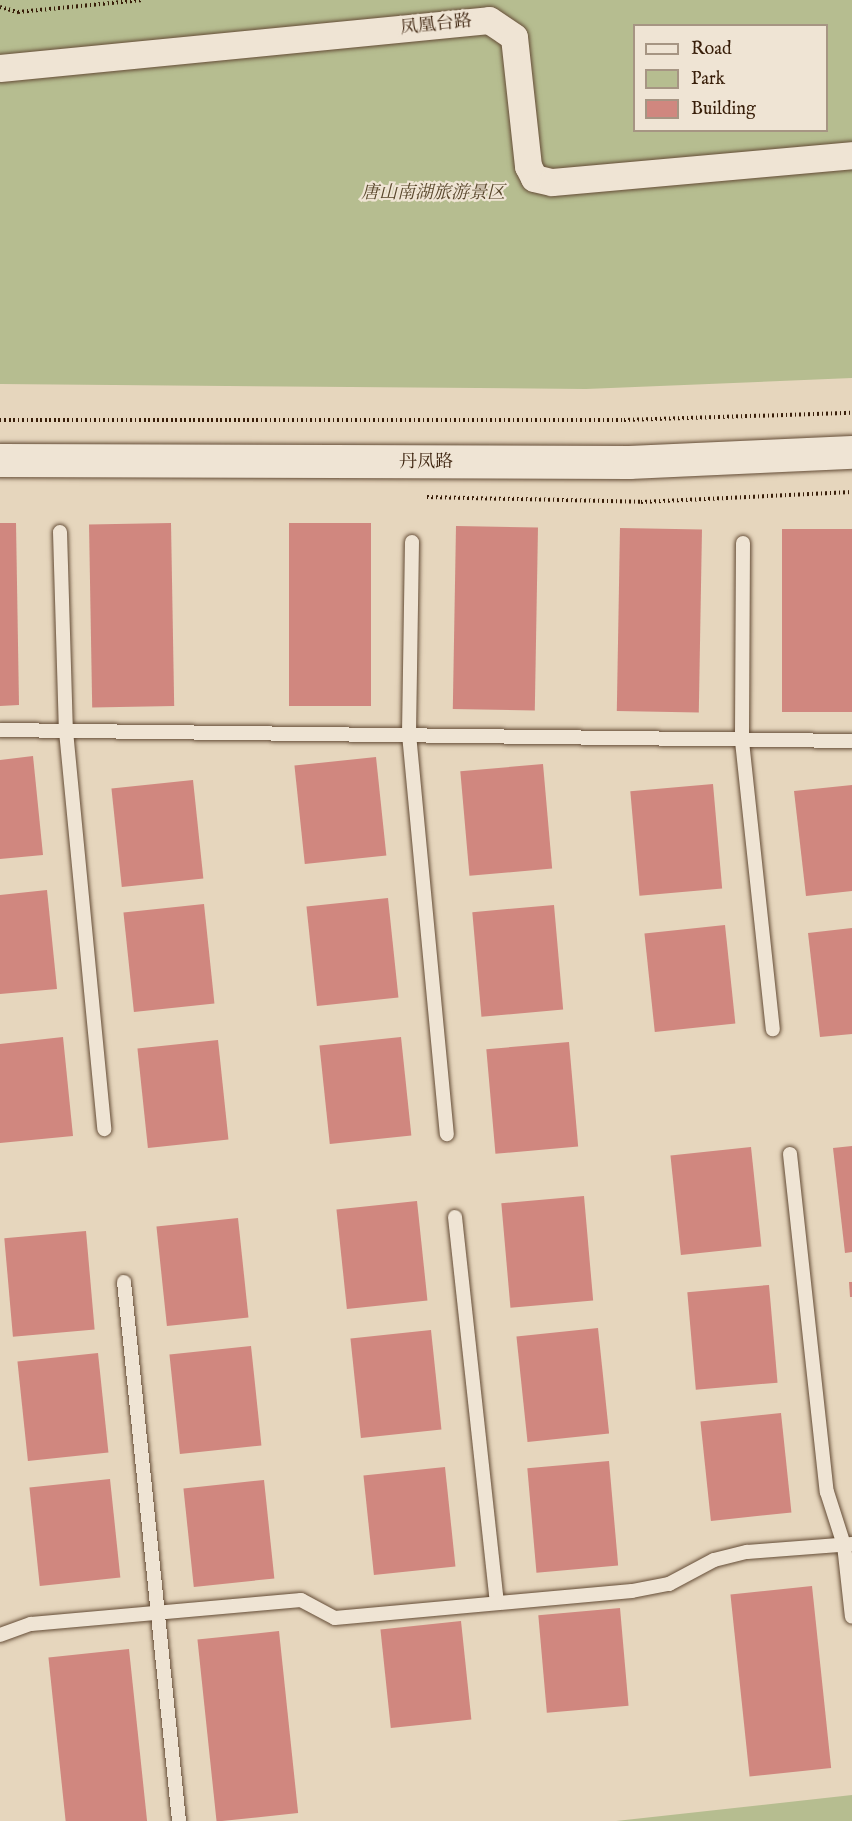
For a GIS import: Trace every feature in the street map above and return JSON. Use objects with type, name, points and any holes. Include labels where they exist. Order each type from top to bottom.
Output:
[{"type":"main road","name":"丹凤路","points":[[0,460],[629,462],[852,452]]},
{"type":"street","name":"凤凰台路","points":[[0,68],[489,20],[514,38],[528,166],[534,178],[552,182],[852,155]]},
{"type":"lane","points":[[60,532],[66,731],[104,1129]]},
{"type":"lane","points":[[412,542],[409,734],[447,1134]]},
{"type":"lane","points":[[743,543],[742,741],[773,1029]]},
{"type":"lane","points":[[0,730],[852,741]]},
{"type":"lane","points":[[790,1154],[827,1492],[848,1544],[852,1617]]},
{"type":"lane","points":[[455,1217],[497,1603]]},
{"type":"lane","points":[[124,1282],[179,1821]]},
{"type":"lane","points":[[0,1635],[31,1624],[302,1600],[335,1618],[632,1591],[669,1584],[714,1560],[747,1552],[848,1544]]},
{"type":"path","points":[[0,7],[18,12],[142,0]]},
{"type":"path","points":[[0,420],[624,420],[852,413]]},
{"type":"green space","name":"唐山南湖旅游景区","points":[[0,0],[852,0],[852,378],[586,389],[0,384]]},
{"type":"green space","points":[[852,1795],[852,1821],[616,1821]]},
{"type":"building","points":[[0,523],[16,523],[19,705],[0,706]]},
{"type":"building","points":[[171,523],[174,706],[92,707],[89,524]]},
{"type":"building","points":[[289,523],[371,523],[371,706],[289,706]]},
{"type":"building","points":[[456,526],[538,527],[535,710],[453,709]]},
{"type":"building","points":[[620,528],[702,529],[699,712],[617,711]]},
{"type":"building","points":[[782,529],[852,529],[852,712],[782,712]]},
{"type":"building","points":[[33,756],[43,855],[0,859],[0,760]]},
{"type":"building","points":[[376,757],[386,855],[305,864],[294,766]]},
{"type":"building","points":[[543,764],[552,869],[469,876],[460,771]]},
{"type":"building","points":[[193,780],[203,878],[122,887],[111,789]]},
{"type":"building","points":[[713,784],[722,889],[639,896],[630,791]]},
{"type":"building","points":[[852,785],[852,891],[806,896],[794,791]]},
{"type":"building","points":[[47,890],[57,989],[0,994],[0,895]]},
{"type":"building","points":[[388,898],[398,997],[317,1006],[306,907]]},
{"type":"building","points":[[204,904],[214,1003],[134,1012],[123,912]]},
{"type":"building","points":[[554,905],[563,1010],[481,1017],[472,912]]},
{"type":"building","points":[[725,925],[735,1023],[655,1032],[644,933]]},
{"type":"building","points":[[852,928],[852,1034],[820,1037],[808,933]]},
{"type":"building","points":[[63,1037],[73,1136],[0,1143],[0,1044]]},
{"type":"building","points":[[401,1037],[411,1135],[330,1144],[319,1046]]},
{"type":"building","points":[[218,1040],[228,1139],[148,1148],[137,1048]]},
{"type":"building","points":[[569,1042],[578,1147],[495,1154],[486,1049]]},
{"type":"building","points":[[852,1146],[852,1252],[845,1253],[833,1148]]},
{"type":"building","points":[[751,1147],[761,1246],[681,1255],[670,1155]]},
{"type":"building","points":[[584,1196],[593,1301],[510,1308],[501,1203]]},
{"type":"building","points":[[417,1201],[427,1300],[347,1309],[336,1209]]},
{"type":"building","points":[[238,1218],[248,1317],[167,1326],[156,1227]]},
{"type":"building","points":[[86,1231],[95,1330],[13,1337],[4,1238]]},
{"type":"building","points":[[849,1282],[852,1282],[852,1297],[850,1297]]},
{"type":"building","points":[[769,1285],[778,1383],[696,1390],[687,1292]]},
{"type":"building","points":[[598,1328],[609,1433],[528,1442],[516,1337]]},
{"type":"building","points":[[431,1330],[441,1429],[361,1438],[350,1338]]},
{"type":"building","points":[[251,1346],[261,1445],[180,1454],[169,1355]]},
{"type":"building","points":[[98,1353],[108,1452],[28,1461],[17,1361]]},
{"type":"building","points":[[781,1413],[791,1512],[711,1521],[700,1421]]},
{"type":"building","points":[[609,1461],[618,1566],[536,1573],[527,1468]]},
{"type":"building","points":[[445,1467],[455,1566],[374,1575],[363,1476]]},
{"type":"building","points":[[110,1479],[120,1577],[40,1586],[29,1487]]},
{"type":"building","points":[[264,1480],[274,1578],[194,1587],[183,1488]]},
{"type":"building","points":[[812,1586],[831,1768],[750,1777],[730,1595]]},
{"type":"building","points":[[620,1608],[629,1706],[547,1713],[538,1615]]},
{"type":"building","points":[[461,1621],[471,1719],[391,1728],[380,1629]]},
{"type":"building","points":[[279,1631],[298,1813],[217,1821],[197,1640]]},
{"type":"building","points":[[129,1649],[147,1821],[66,1821],[48,1657]]}]
